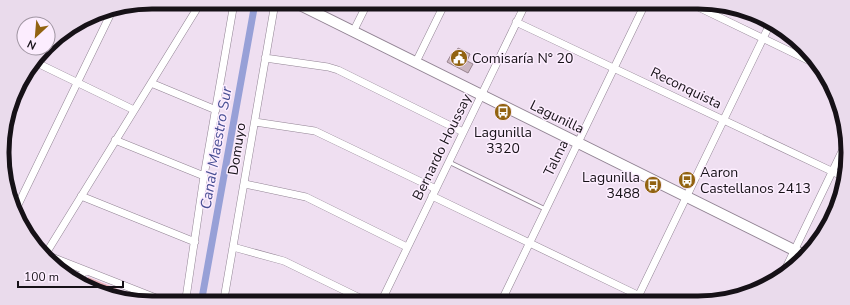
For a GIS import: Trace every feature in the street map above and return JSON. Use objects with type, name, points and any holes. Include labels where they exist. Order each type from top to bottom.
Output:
[{"type":"main road","name":"Lagunilla","points":[[308,9],[800,253]]},
{"type":"street","points":[[48,250],[196,9]]},
{"type":"street","name":"Domuyo","points":[[186,296],[204,176],[233,9]]},
{"type":"street","name":"Domuyo","points":[[224,296],[274,9]]},
{"type":"street","points":[[353,32],[364,9]]},
{"type":"street","points":[[416,62],[442,9]]},
{"type":"street","name":"Bernardo Houssay","points":[[384,296],[522,9]]},
{"type":"street","name":"Talma","points":[[504,296],[643,9]]},
{"type":"street","points":[[702,9],[806,59]]},
{"type":"street","points":[[19,203],[110,16]]},
{"type":"street","name":"Reconquista","points":[[516,22],[839,175]]},
{"type":"street","points":[[638,296],[768,28]]},
{"type":"street","points":[[265,58],[328,67],[338,70],[464,132]]},
{"type":"street","points":[[40,64],[134,110]]},
{"type":"street","points":[[150,83],[216,110]]},
{"type":"street","points":[[255,122],[315,131],[436,188]]},
{"type":"street","points":[[115,140],[204,176]]},
{"type":"street","points":[[788,264],[841,153]]},
{"type":"street","points":[[244,184],[306,197],[407,247]]},
{"type":"street","points":[[82,196],[195,242]]},
{"type":"street","points":[[432,196],[633,296]]},
{"type":"street","points":[[233,247],[284,261],[356,296]]},
{"type":"street","points":[[58,260],[84,270],[136,294],[146,296]]},
{"type":"street","points":[[81,277],[84,270]]},
{"type":"lane","points":[[449,162],[545,209]]},
{"type":"shaded area","points":[[88,277],[130,294],[115,291],[87,280]]},
{"type":"building","name":"Comisaría N° 20","points":[[458,48],[470,54],[467,61],[473,64],[468,73],[447,62],[452,53],[455,55]]},
{"type":"waterway","name":"Canal Maestro Sur","points":[[202,296],[254,9]]},
{"type":"place","name":"Comisaría N° 20","points":[[459,58]]},
{"type":"place","name":"Lagunilla 3320","points":[[503,112]]},
{"type":"place","name":"Aaron Castellanos 2413","points":[[687,180]]},
{"type":"place","name":"Lagunilla 3488","points":[[653,185]]}]
